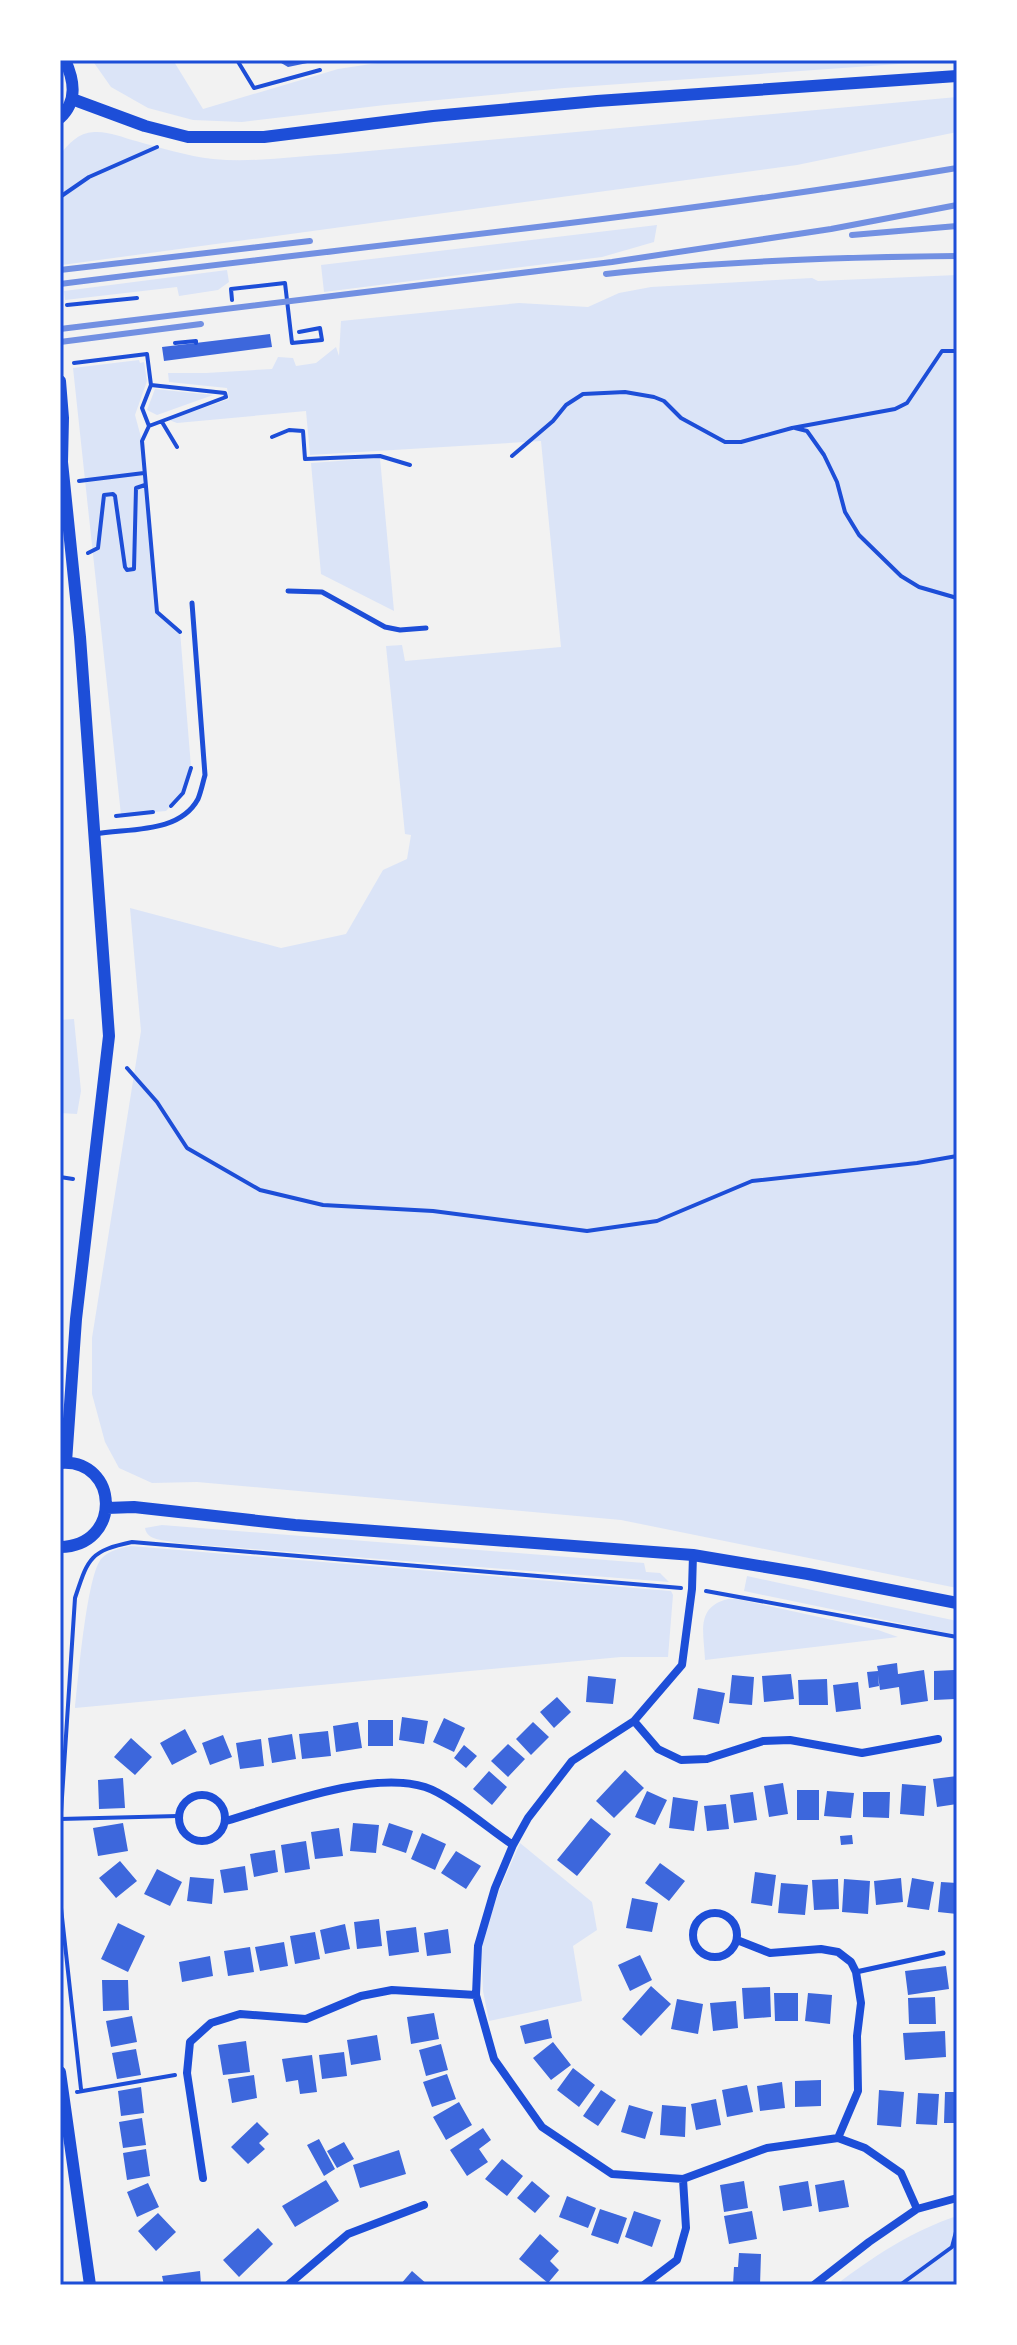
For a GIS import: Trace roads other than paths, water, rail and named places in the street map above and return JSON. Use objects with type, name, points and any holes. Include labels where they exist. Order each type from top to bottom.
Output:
[{"type":"street","points":[[60,118],[72,99],[73,77],[65,60]]},
{"type":"street","points":[[72,99],[145,126],[188,137],[264,137],[447,114],[957,76]]},
{"type":"street","points":[[60,381],[62,462],[80,637],[109,1036],[76,1319],[63,1463],[80,1465],[91,1472],[106,1494],[107,1508],[104,1519],[90,1538],[60,1548]]},
{"type":"street","points":[[107,1508],[134,1507],[295,1525],[693,1555],[957,1603]]},
{"type":"street","points":[[693,1555],[682,1665],[634,1721],[572,1761],[528,1818],[495,1888],[478,1946],[476,1995],[494,2059],[542,2127],[612,2174],[683,2179],[767,2148],[838,2138],[865,2148],[901,2173],[917,2209]]},
{"type":"street","points":[[634,1721],[658,1749],[681,1760],[707,1759],[763,1741],[790,1740],[862,1753],[938,1739]]},
{"type":"street","points":[[226,1821],[223,1806],[212,1796],[197,1795],[184,1802],[178,1816],[181,1830],[192,1840],[207,1842],[220,1834],[226,1821],[333,1790],[394,1781],[427,1788],[457,1805],[513,1845]]},
{"type":"street","points":[[718,1912],[729,1917],[737,1928],[737,1940],[731,1951],[720,1957],[707,1956],[697,1948],[693,1936],[696,1923],[705,1915],[718,1912]]},
{"type":"street","points":[[737,1940],[770,1953],[821,1949],[838,1952],[851,1962],[856,1972],[861,2003],[857,2036],[858,2091],[838,2138]]},
{"type":"street","points":[[203,2178],[187,2073],[190,2042],[211,2023],[240,2014],[306,2019],[361,1996],[392,1990],[476,1995]]},
{"type":"street","points":[[60,2072],[67,2168],[90,2285]]},
{"type":"street","points":[[644,2285],[677,2260],[686,2228],[683,2179]]},
{"type":"street","points":[[814,2285],[917,2209],[957,2198]]},
{"type":"street","points":[[288,2285],[348,2234],[424,2205]]},
{"type":"lane","points":[[288,591],[322,592],[385,627],[400,630],[426,628]]},
{"type":"lane","points":[[94,834],[155,827],[180,818],[198,800],[205,775],[192,603]]},
{"type":"lane","points":[[856,1972],[943,1953]]},
{"type":"railway","points":[[60,284],[622,217],[957,168]]},
{"type":"railway","points":[[60,329],[612,262],[831,229],[957,205]]},
{"type":"railway","points":[[852,235],[957,226]]},
{"type":"railway","points":[[60,270],[310,241]]},
{"type":"railway","points":[[606,274],[781,260],[957,256]]},
{"type":"railway","points":[[60,342],[201,324]]}]
